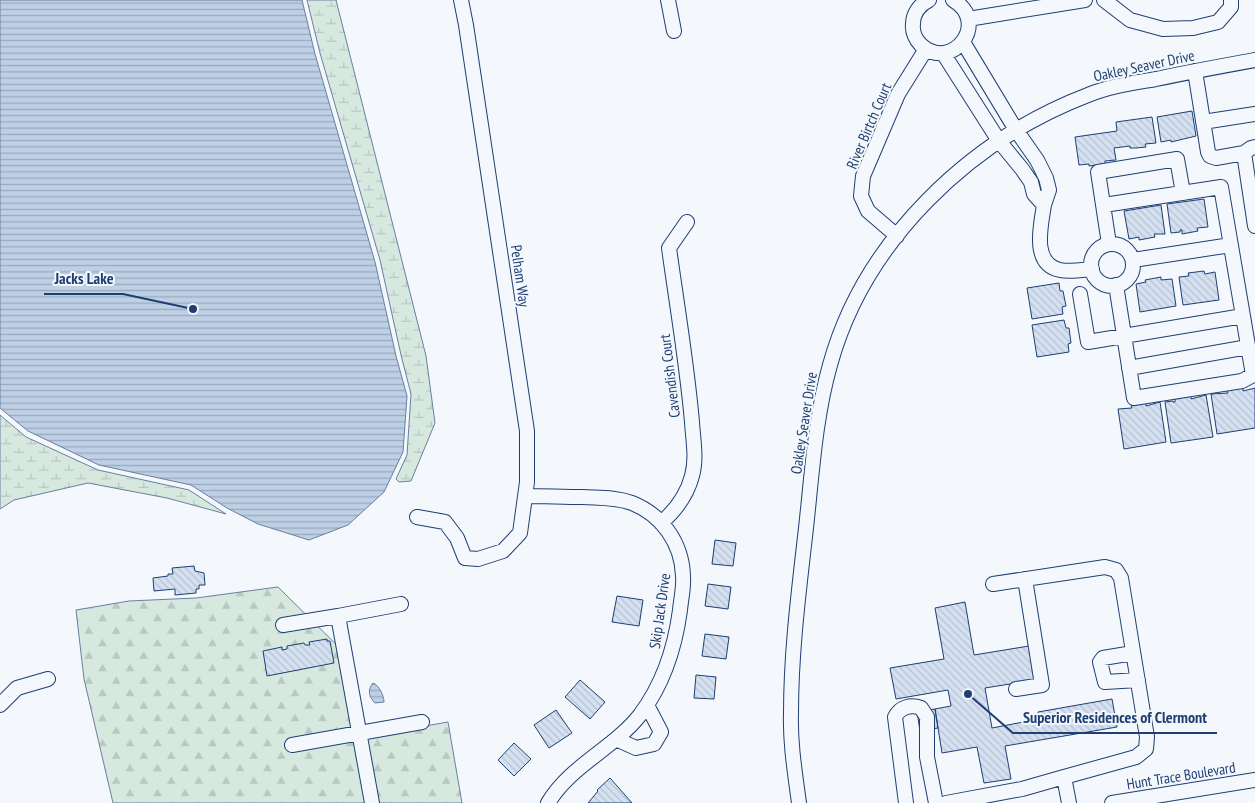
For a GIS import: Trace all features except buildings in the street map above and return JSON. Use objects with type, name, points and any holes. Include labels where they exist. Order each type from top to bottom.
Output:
[{"type":"street","name":"Pelham Way","points":[[417,517],[445,522],[457,538],[466,558],[478,559],[503,551],[520,533],[526,496],[527,431],[468,35],[461,0]]},
{"type":"street","points":[[668,0],[674,31]]},
{"type":"street","points":[[929,0],[918,9],[914,17],[912,26],[914,35],[926,49],[942,53],[957,48],[963,42],[969,27],[965,11],[953,0]]},
{"type":"street","points":[[968,19],[1010,6],[1085,0]]},
{"type":"street","points":[[1104,0],[1130,20],[1162,29],[1193,28],[1218,22],[1231,7],[1232,0]]},
{"type":"street","points":[[963,42],[984,79],[1037,160],[1046,178],[1049,190],[1044,205],[1040,238],[1041,254],[1050,266],[1060,270],[1092,269]]},
{"type":"street","name":"River Birtch Court","points":[[897,236],[868,211],[861,196],[863,176],[898,94],[926,49]]},
{"type":"street","points":[[942,53],[999,141],[1031,182],[1034,194],[1044,205]]},
{"type":"street","name":"Oakley Seaver Drive","points":[[800,803],[793,760],[790,715],[793,653],[815,444],[824,388],[837,345],[855,302],[876,264],[921,206],[951,177],[999,141],[1052,110],[1089,94],[1115,87],[1255,60]]},
{"type":"street","points":[[1195,71],[1210,156],[1216,158],[1249,150],[1255,226]]},
{"type":"street","points":[[966,90],[984,79]]},
{"type":"street","points":[[1203,122],[1255,114]]},
{"type":"street","points":[[1109,244],[1098,172],[1177,159],[1183,193]]},
{"type":"street","points":[[1104,205],[1221,186],[1243,316],[1250,342],[1252,374],[1242,381],[1134,398],[1116,285]]},
{"type":"street","name":"Cavendish Court","points":[[661,522],[681,502],[693,474],[695,459],[690,395],[669,248],[687,222]]},
{"type":"street","points":[[1109,244],[1118,244],[1124,247],[1129,251],[1133,260],[1133,270],[1130,277],[1116,285],[1103,284],[1097,280],[1092,269],[1091,260],[1094,253],[1099,248],[1109,244]]},
{"type":"street","points":[[1133,260],[1231,245]]},
{"type":"street","points":[[1080,294],[1088,342],[1243,316]]},
{"type":"street","points":[[1129,368],[1250,342]]},
{"type":"street","name":"Skip Jack Drive","points":[[526,496],[614,498],[630,502],[643,508],[661,522],[670,534],[682,561],[683,587],[677,635],[664,676],[630,726],[563,782],[548,803]]},
{"type":"street","points":[[946,803],[1022,789],[1136,757],[1146,750],[1147,738],[1121,578],[1116,570],[1105,567],[994,584]]},
{"type":"street","points":[[1016,689],[1042,685],[1025,579]]},
{"type":"street","points":[[283,625],[401,604]]},
{"type":"street","points":[[338,616],[372,803]]},
{"type":"street","points":[[1133,653],[1103,658],[1100,662],[1105,682],[1138,680]]},
{"type":"street","points":[[0,705],[17,688],[48,679]]},
{"type":"street","points":[[616,739],[636,748],[648,747],[654,744],[661,732],[646,705]]},
{"type":"street","points":[[906,803],[895,717],[902,709],[913,706],[921,708],[926,717],[927,757],[936,803]]},
{"type":"street","points":[[292,745],[422,722]]},
{"type":"street","points":[[1064,777],[1069,803]]},
{"type":"street","name":"Hunt Trace Boulevard","points":[[1112,803],[1255,780]]},
{"type":"green space","points":[[307,0],[336,0],[426,356],[435,423],[411,481],[399,482],[396,479],[407,455],[411,394],[380,260],[320,53]]},
{"type":"green space","points":[[0,415],[26,437],[98,470],[189,490],[226,514],[167,498],[88,483],[14,500],[0,509]]},
{"type":"green space","points":[[278,587],[352,660],[357,738],[448,722],[462,803],[113,803],[84,679],[76,610],[129,601],[196,598]]},
{"type":"water","points":[[0,0],[302,0],[315,54],[375,262],[407,396],[403,452],[384,492],[348,525],[309,540],[258,524],[227,508],[191,485],[99,465],[28,431],[0,408]]},
{"type":"water","points":[[373,683],[381,691],[384,702],[375,703],[371,698],[369,691]]},
{"type":"place","name":"Jacks Lake","points":[[193,309]]},
{"type":"place","name":"Superior Residences of Clermont","points":[[968,694]]}]
